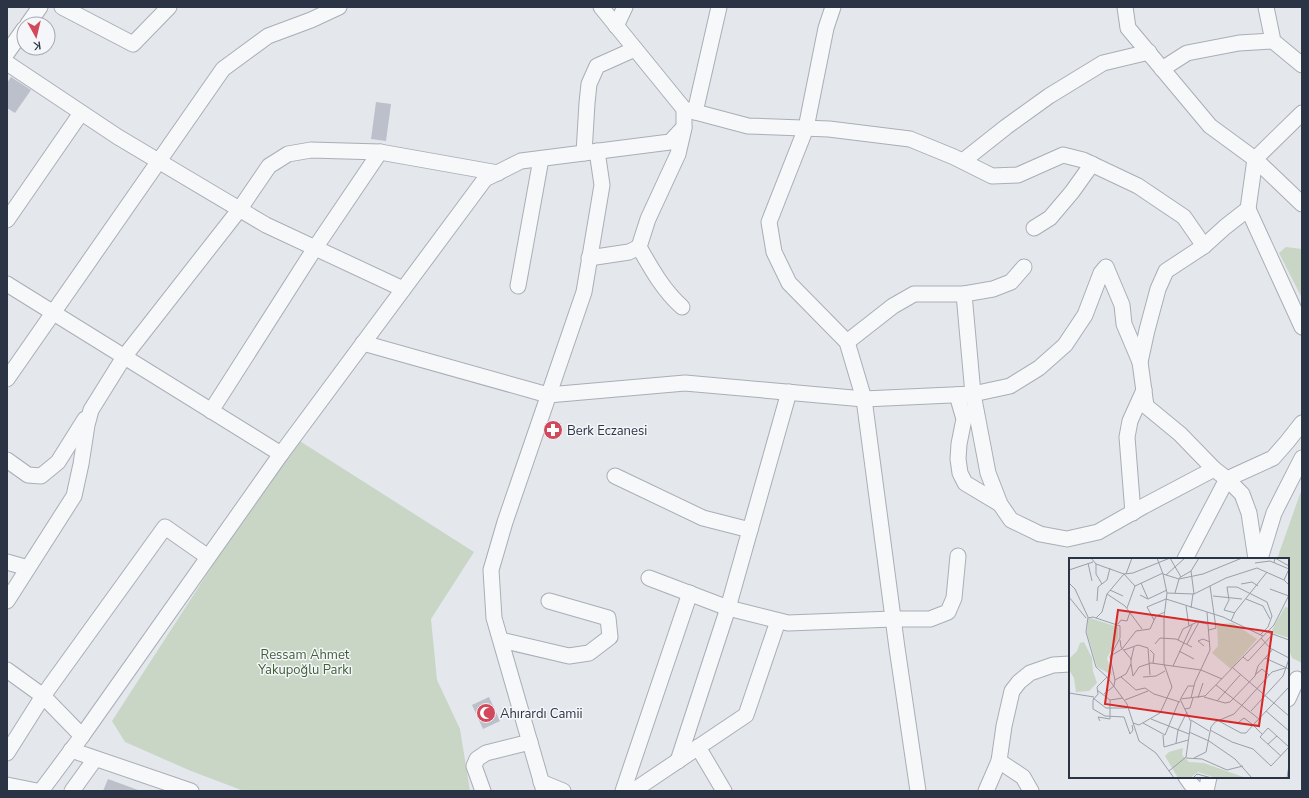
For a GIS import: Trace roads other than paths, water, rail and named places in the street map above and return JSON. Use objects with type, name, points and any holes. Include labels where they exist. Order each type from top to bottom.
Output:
[{"type":"street","points":[[34,16],[40,7]]},
{"type":"street","points":[[62,7],[133,44],[169,7]]},
{"type":"street","points":[[7,379],[223,69],[268,36],[311,20],[339,7]]},
{"type":"street","points":[[601,7],[635,49],[690,110],[748,126],[829,129],[910,138],[963,161],[992,176],[1018,175],[1063,155],[1083,160],[1138,186],[1184,217],[1204,246]]},
{"type":"street","points":[[616,26],[626,7]]},
{"type":"street","points":[[589,258],[629,252],[639,247],[648,219],[678,154],[684,127],[719,7]]},
{"type":"street","points":[[833,7],[825,35],[806,128],[769,222],[774,252],[790,283],[847,342],[864,399],[918,791]]},
{"type":"street","points":[[1125,7],[1128,28],[1210,126],[1255,159],[1302,204]]},
{"type":"street","points":[[1266,7],[1273,41],[1302,65]]},
{"type":"street","points":[[7,53],[16,40]]},
{"type":"street","points":[[1162,69],[1187,53],[1239,42],[1273,41]]},
{"type":"street","points":[[563,791],[543,787],[494,618],[491,570],[505,522],[584,292],[602,185],[590,152],[587,103],[589,84],[597,66],[635,49]]},
{"type":"street","points":[[963,161],[1049,96],[1103,63],[1149,52]]},
{"type":"street","points":[[7,63],[81,113],[266,226],[403,289]]},
{"type":"street","points":[[1302,112],[1255,159],[1248,209],[1302,327]]},
{"type":"street","points":[[7,220],[81,113]]},
{"type":"street","points":[[41,791],[82,736],[281,454],[485,179],[521,162],[670,142],[684,127]]},
{"type":"street","points":[[7,460],[28,475],[41,476],[58,462],[124,357],[239,210],[269,166],[288,154],[311,150],[380,152],[498,173]]},
{"type":"street","points":[[211,411],[315,248],[380,152]]},
{"type":"street","points":[[518,286],[541,159]]},
{"type":"street","points":[[1034,228],[1050,218],[1072,192],[1092,164]]},
{"type":"street","points":[[1140,362],[1158,289],[1166,271],[1204,246],[1248,209]]},
{"type":"street","points":[[639,247],[656,276],[672,298],[682,307]]},
{"type":"street","points":[[847,342],[893,306],[914,294],[964,294],[993,289],[1011,282],[1024,267]]},
{"type":"street","points":[[363,343],[548,395],[685,383],[864,399],[973,394],[1010,386],[1039,368],[1065,345],[1085,315],[1101,273],[1106,267],[1122,305],[1124,324],[1140,362],[1146,406],[1180,434],[1214,469],[1242,494],[1249,513],[1256,558]]},
{"type":"street","points":[[7,284],[281,454]]},
{"type":"street","points":[[964,294],[973,394],[988,473],[1000,504],[1012,520],[1040,534],[1067,539],[1098,532],[1214,469]]},
{"type":"street","points":[[1133,512],[1127,437],[1130,421],[1144,390]]},
{"type":"street","points":[[678,761],[728,608],[789,392]]},
{"type":"street","points":[[957,395],[964,419],[959,444],[958,459],[960,473],[965,483],[1000,504]]},
{"type":"street","points":[[7,601],[74,496],[82,464],[87,425],[91,410]]},
{"type":"street","points":[[1186,558],[1227,479],[1272,458],[1287,442],[1302,422]]},
{"type":"street","points":[[1260,558],[1274,513],[1302,458]]},
{"type":"street","points":[[615,476],[704,518],[750,530]]},
{"type":"street","points":[[7,753],[43,696],[165,527],[208,557]]},
{"type":"street","points":[[649,578],[728,608],[788,623],[893,618],[930,619],[948,612],[954,598],[958,556]]},
{"type":"street","points":[[7,562],[28,568]]},
{"type":"street","points":[[623,791],[690,593]]},
{"type":"street","points":[[500,640],[569,656],[589,653],[610,637],[608,618],[549,601]]},
{"type":"street","points":[[630,791],[636,789],[746,715],[778,621]]},
{"type":"street","points":[[986,791],[999,761],[1004,726],[1012,691],[1019,682],[1030,673],[1053,665],[1069,664]]},
{"type":"street","points":[[7,670],[43,696],[82,736]]},
{"type":"street","points":[[1289,696],[1296,678]]},
{"type":"street","points":[[483,791],[474,766],[477,759],[486,753],[530,742]]},
{"type":"street","points":[[698,747],[724,791]]},
{"type":"street","points":[[71,750],[191,791]]},
{"type":"street","points":[[72,791],[95,759]]},
{"type":"street","points":[[999,761],[1023,777],[1031,791]]},
{"type":"street","points":[[1187,778],[1190,784],[1198,791]]},
{"type":"street","points":[[1206,791],[1209,778]]},
{"type":"street","points":[[7,785],[38,791]]},
{"type":"place","name":"Berk Eczanesi","points":[[553,430]]},
{"type":"place","name":"Ahırardı Camii","points":[[486,713]]},
{"type":"park label","name":"Ressam Ahmet Yakupoğlu Parkı","points":[[305,662]]}]
